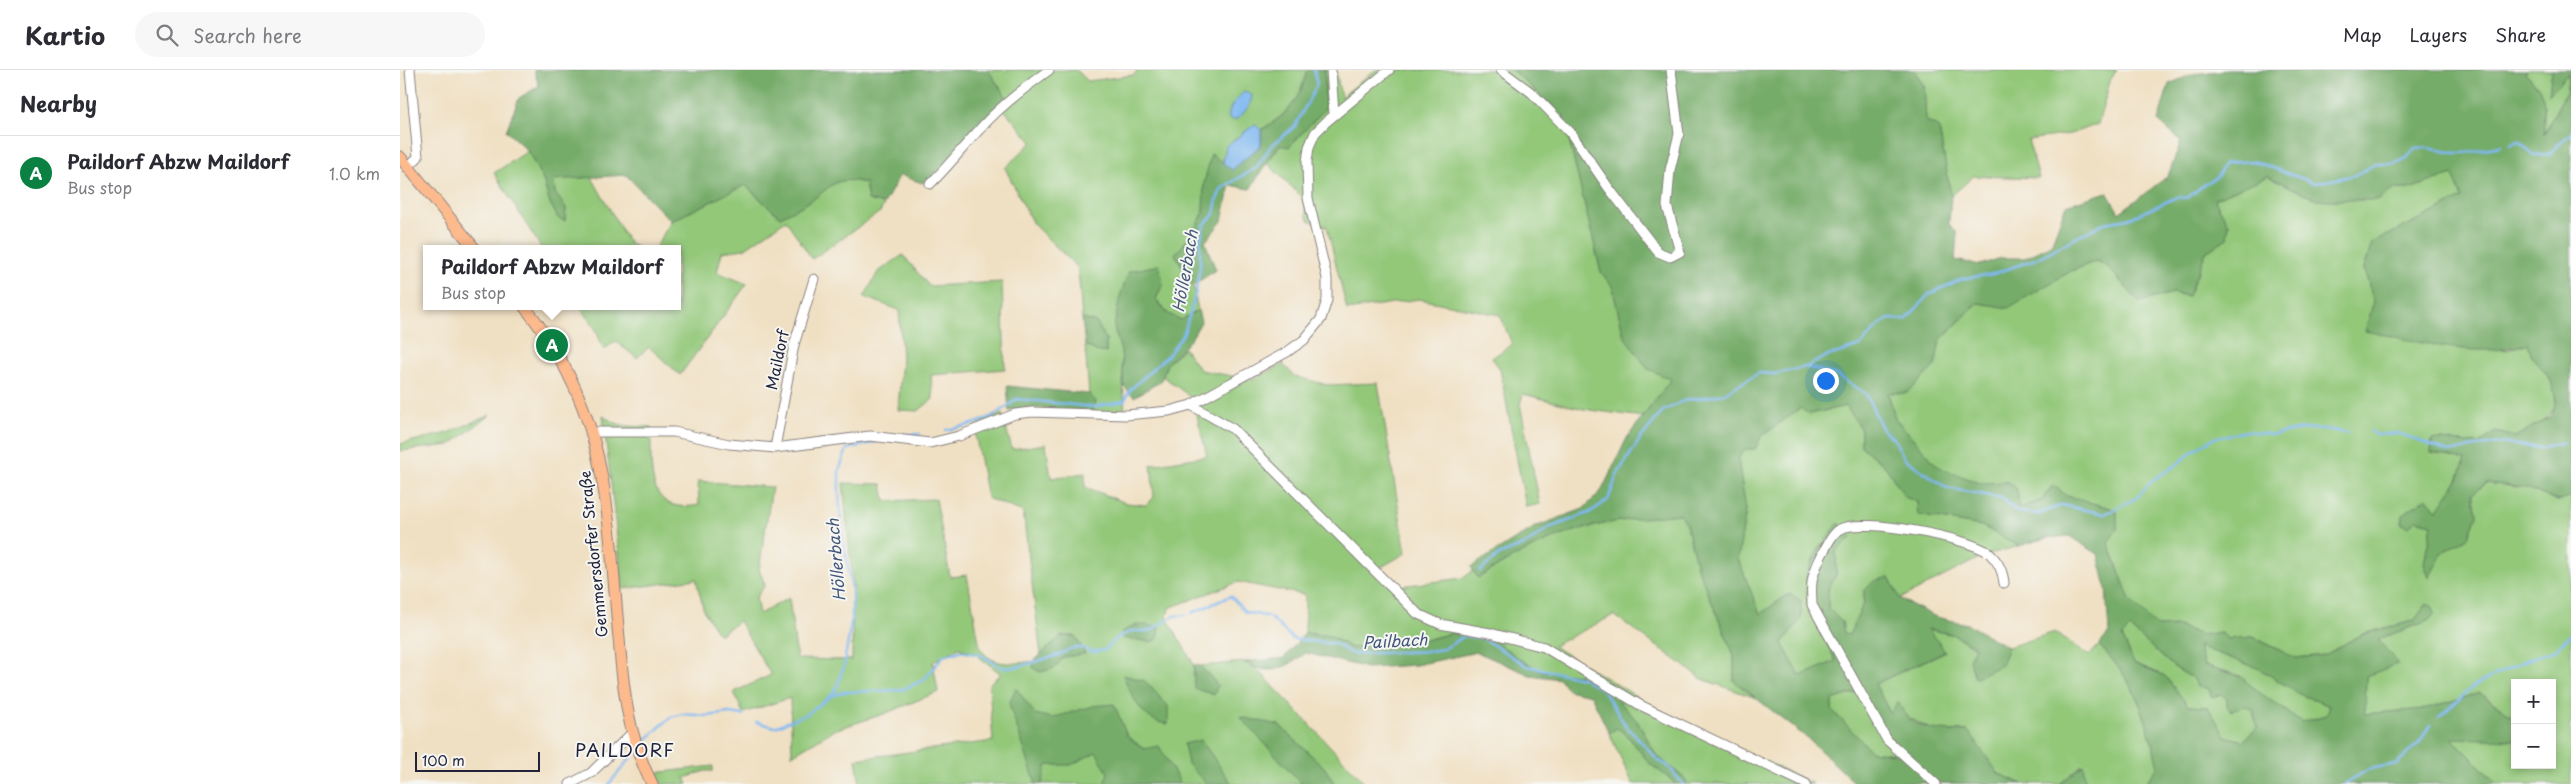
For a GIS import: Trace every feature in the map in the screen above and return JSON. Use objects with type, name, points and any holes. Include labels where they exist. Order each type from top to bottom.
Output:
[{"type":"main road","points":[[400,157],[472,245]]},
{"type":"main road","name":"Gemmersdorfer Straße","points":[[527,310],[565,366],[583,404],[593,432],[608,512],[624,698],[632,733],[652,784]]},
{"type":"street","points":[[408,167],[418,157],[410,70]]},
{"type":"street","points":[[930,184],[950,166],[979,129],[998,111],[1049,70]]},
{"type":"street","points":[[1331,70],[1334,114]]},
{"type":"street","points":[[593,432],[674,432],[729,444],[775,448],[870,436],[930,443],[960,436],[1015,414],[1032,412],[1126,415],[1169,411],[1191,405],[1286,352],[1304,340],[1321,319],[1327,300],[1327,278],[1308,198],[1307,162],[1309,147],[1315,133],[1334,114],[1389,70]]},
{"type":"street","points":[[1501,70],[1532,93],[1570,132],[1608,187],[1658,252],[1670,257],[1680,252],[1667,206],[1670,170],[1679,134],[1671,70]]},
{"type":"street","name":"Maildorf","points":[[775,448],[794,345],[814,278]]},
{"type":"street","points":[[1191,405],[1233,429],[1418,614],[1440,624],[1490,633],[1544,647],[1640,705],[1806,784]]},
{"type":"street","points":[[1936,784],[1888,740],[1812,605],[1812,581],[1822,555],[1839,529],[1857,524],[1883,526],[1966,543],[1989,553],[2002,570],[2004,583]]},
{"type":"street","points":[[570,784],[591,773],[632,733]]},
{"type":"green space","points":[[534,70],[988,70],[1007,98],[930,179],[922,183],[900,175],[884,204],[868,200],[865,183],[842,181],[837,182],[811,201],[780,217],[745,185],[671,221],[626,175],[554,180],[555,193],[566,208],[565,221],[558,218],[549,201],[544,182],[528,151],[506,131],[519,98],[539,86]]},
{"type":"green space","points":[[988,70],[1076,70],[1088,81],[1134,75],[1138,70],[1307,70],[1296,99],[1286,112],[1261,130],[1255,124],[1223,157],[1223,163],[1212,155],[1204,184],[1203,214],[1190,237],[1175,254],[1193,285],[1198,310],[1182,320],[1168,314],[1156,299],[1163,283],[1114,327],[1121,351],[1125,412],[1092,411],[1096,402],[1089,394],[1085,345],[1096,351],[1106,353],[1106,339],[1096,322],[1082,319],[1078,268],[1033,224],[1005,168],[1032,142],[1000,105],[1007,98]]},
{"type":"green space","points":[[1307,70],[1325,70],[1325,109],[1289,147],[1279,145],[1250,189],[1230,185],[1222,221],[1205,242],[1216,270],[1193,285],[1175,254],[1190,237],[1203,214],[1204,184],[1211,154],[1232,169],[1261,145],[1261,130],[1279,118],[1292,106]]},
{"type":"green space","points":[[1325,70],[1336,70],[1341,97],[1375,70],[1512,70],[1563,115],[1601,272],[1612,286],[1624,336],[1671,379],[1643,417],[1583,409],[1523,394],[1520,404],[1540,504],[1526,507],[1500,369],[1492,358],[1512,344],[1500,315],[1419,299],[1347,310],[1327,227],[1308,220],[1302,197],[1267,163],[1280,145],[1325,109]]},
{"type":"green space","points":[[1512,70],[1914,70],[1924,86],[1926,121],[1939,128],[1951,196],[1949,224],[1957,233],[1955,260],[1980,265],[2001,258],[2025,258],[2051,245],[2066,205],[2107,192],[2119,213],[2168,176],[2181,141],[2158,121],[2169,84],[2193,74],[2228,70],[2525,70],[2525,74],[2539,88],[2544,101],[2544,134],[2567,90],[2568,73],[2549,95],[2552,70],[2571,70],[2571,496],[2558,501],[2526,488],[2487,483],[2473,493],[2477,515],[2469,536],[2443,552],[2429,578],[2424,564],[2432,524],[2416,520],[2409,527],[2402,524],[2403,514],[2427,498],[2437,511],[2458,480],[2465,460],[2431,453],[2432,439],[2479,444],[2496,432],[2515,437],[2551,416],[2557,402],[2550,378],[2532,357],[2528,343],[2509,348],[2489,350],[2468,349],[2447,347],[2365,331],[2374,301],[2364,269],[2372,243],[2462,198],[2453,174],[2409,189],[2392,189],[2379,200],[2317,200],[2268,176],[2214,199],[2229,224],[2227,238],[2206,252],[2188,296],[2173,293],[2139,302],[2107,266],[2096,261],[2071,271],[2008,308],[1978,303],[1940,340],[1935,366],[1907,393],[1888,393],[1895,418],[1938,467],[1979,483],[2008,482],[2017,489],[2019,508],[2041,501],[2053,485],[2067,496],[2117,510],[2117,529],[2108,542],[2130,600],[2157,627],[2179,626],[2202,635],[2221,632],[2228,639],[2253,637],[2295,658],[2325,655],[2362,634],[2414,621],[2427,603],[2433,607],[2435,613],[2428,621],[2378,639],[2398,664],[2366,676],[2365,714],[2424,709],[2480,693],[2511,715],[2511,740],[2452,738],[2497,784],[2145,784],[2158,767],[2149,731],[2138,701],[2123,673],[2099,645],[2109,633],[2106,587],[2098,554],[2069,536],[2046,538],[2019,546],[1982,526],[1918,515],[1917,502],[1905,497],[1886,467],[1861,446],[1861,429],[1846,406],[1809,414],[1800,408],[1761,437],[1755,449],[1745,449],[1738,460],[1746,509],[1738,559],[1760,614],[1789,594],[1801,600],[1801,619],[1782,643],[1800,676],[1836,661],[1815,621],[1806,590],[1813,560],[1823,543],[1839,523],[1851,538],[1836,551],[1836,575],[1828,589],[1828,608],[1842,622],[1844,633],[1849,635],[1864,602],[1864,591],[1874,581],[1889,577],[1900,599],[1936,617],[1967,624],[2008,647],[2001,665],[1975,678],[1969,659],[1975,647],[1955,635],[1928,629],[1945,651],[1875,684],[1890,713],[1898,702],[1911,719],[1927,728],[1947,731],[1968,731],[1998,773],[2022,784],[1854,782],[1807,738],[1734,681],[1734,655],[1697,567],[1686,523],[1680,514],[1611,523],[1584,528],[1558,536],[1512,558],[1478,578],[1471,567],[1535,527],[1583,509],[1602,490],[1627,438],[1671,379],[1648,369],[1624,336],[1612,286],[1601,272],[1563,115]],"holes":[[[2130,628],[2174,667],[2194,679],[2197,687],[2208,688],[2212,697],[2221,694],[2227,699],[2227,706],[2231,711],[2244,706],[2253,710],[2257,728],[2243,741],[2225,736],[2208,707],[2188,706],[2165,676],[2134,663],[2122,636]],[[2198,646],[2260,669],[2299,694],[2330,706],[2326,715],[2302,722],[2257,691],[2240,676],[2204,665]],[[1857,692],[1894,754],[1871,751],[1832,710],[1832,700]]]},
{"type":"green space","points":[[1914,70],[2117,70],[2111,78],[2098,124],[2070,134],[2028,140],[2039,178],[1974,176],[1951,196],[1939,128],[1926,121],[1924,86]]},
{"type":"green space","points":[[2525,70],[2552,70],[2549,93],[2568,72],[2567,90],[2543,135],[2544,108],[2542,94],[2533,81],[2525,74]]},
{"type":"green space","points":[[528,151],[544,182],[549,201],[558,218],[565,220],[566,208],[555,193],[554,179],[591,176],[629,243],[633,245],[539,245],[494,173]]},
{"type":"green space","points":[[2453,173],[2462,198],[2372,243],[2364,269],[2374,301],[2366,330],[2508,350],[2528,343],[2550,379],[2554,391],[2555,401],[2549,416],[2515,437],[2496,432],[2479,444],[2432,439],[2432,453],[2465,460],[2458,480],[2437,512],[2427,498],[2416,520],[2432,524],[2424,564],[2469,536],[2477,515],[2473,493],[2487,483],[2526,488],[2558,501],[2571,496],[2571,784],[2497,784],[2451,737],[2511,740],[2511,769],[2556,769],[2556,679],[2511,679],[2511,715],[2480,693],[2424,709],[2365,714],[2366,676],[2378,639],[2428,621],[2427,603],[2414,621],[2362,634],[2325,655],[2295,658],[2253,637],[2228,639],[2221,632],[2202,635],[2179,626],[2157,627],[2130,600],[2108,542],[2117,529],[2116,510],[2067,496],[2053,485],[2041,501],[2019,508],[2017,489],[2008,482],[1979,483],[1938,467],[1895,418],[1888,392],[1907,393],[1935,366],[1940,340],[1978,303],[2008,307],[2071,271],[2096,261],[2107,266],[2139,302],[2173,293],[2188,296],[2206,252],[2227,238],[2229,224],[2214,199],[2268,176],[2317,200],[2392,189],[2409,189]]},
{"type":"green space","points":[[847,179],[865,183],[868,200],[884,204],[880,212],[812,259],[786,220],[744,249],[722,252],[717,272],[747,284],[680,375],[649,347],[637,358],[615,341],[604,350],[595,328],[583,310],[681,310],[681,245],[657,245],[671,221],[745,185],[780,217],[815,198],[828,185]]},
{"type":"green space","points":[[903,255],[929,286],[1002,282],[1005,369],[931,375],[933,399],[918,411],[898,410],[902,358],[899,310],[864,297],[878,272]]},
{"type":"green space","points":[[1159,265],[1163,283],[1156,299],[1168,314],[1181,320],[1198,310],[1201,322],[1191,339],[1167,364],[1161,381],[1134,397],[1124,387],[1121,351],[1114,327],[1120,296],[1129,271]]},
{"type":"green space","points":[[1082,319],[1096,322],[1106,339],[1106,353],[1096,351],[1085,345]]},
{"type":"green space","points":[[1184,348],[1200,370],[1253,380],[1283,364],[1294,376],[1327,385],[1378,383],[1406,553],[1378,569],[1393,587],[1463,578],[1473,571],[1478,578],[1512,558],[1558,536],[1611,522],[1680,513],[1686,523],[1697,567],[1734,655],[1734,681],[1756,698],[1702,679],[1614,615],[1553,646],[1664,713],[1813,784],[1687,784],[1685,779],[1656,755],[1638,722],[1579,675],[1541,671],[1521,660],[1452,633],[1418,642],[1351,648],[1330,636],[1305,633],[1305,595],[1238,582],[1169,608],[1167,618],[1194,665],[1193,674],[1218,686],[1200,666],[1244,662],[1257,669],[1366,784],[1335,784],[1324,767],[1241,717],[1302,784],[860,784],[856,759],[993,741],[989,684],[1001,674],[977,655],[959,648],[933,662],[938,692],[884,714],[834,730],[792,755],[790,698],[743,713],[734,692],[771,675],[739,621],[719,635],[704,611],[696,579],[623,589],[603,415],[619,424],[651,427],[651,456],[654,484],[659,495],[668,503],[681,506],[699,505],[698,481],[772,487],[759,570],[765,585],[756,598],[759,614],[789,598],[797,659],[852,660],[853,586],[843,483],[882,484],[885,501],[936,499],[950,577],[967,575],[980,648],[985,654],[1004,663],[1034,661],[1034,668],[1055,668],[1064,657],[1085,653],[1075,636],[1061,636],[1041,655],[1023,512],[987,498],[974,427],[1002,414],[1012,449],[1046,444],[1051,478],[1085,473],[1085,487],[1126,503],[1146,505],[1154,497],[1151,465],[1207,456],[1193,399],[1163,376],[1167,364]]},
{"type":"green space","points":[[1007,386],[1089,394],[1096,402],[1092,411],[1025,408],[1009,411]]},
{"type":"green space","points":[[1846,406],[1861,429],[1861,446],[1886,467],[1905,497],[1917,502],[1918,515],[1982,526],[2019,546],[1983,556],[1900,599],[1889,577],[1864,591],[1864,602],[1849,636],[1844,633],[1842,622],[1828,608],[1828,589],[1836,575],[1836,551],[1822,543],[1807,572],[1807,605],[1836,661],[1800,677],[1782,643],[1801,619],[1788,594],[1760,615],[1738,559],[1746,509],[1738,460],[1745,448],[1755,449],[1761,437],[1800,407],[1810,414]]},
{"type":"green space","points":[[490,415],[450,445],[400,451],[400,444],[447,433]]},
{"type":"green space","points":[[1135,625],[1159,628],[1159,637],[1152,642],[1122,638],[1122,632]]},
{"type":"green space","points":[[2130,628],[2174,667],[2208,688],[2212,697],[2221,694],[2253,710],[2257,728],[2243,741],[2225,736],[2208,707],[2188,706],[2165,676],[2134,663],[2122,636]]},
{"type":"green space","points":[[1927,629],[1955,635],[2000,665],[2008,647],[2055,632],[2089,656],[2099,645],[2123,673],[2138,701],[2149,731],[2158,767],[2145,784],[2086,784],[2082,765],[2060,784],[2022,784],[1998,774],[1968,731],[1932,730],[1904,715],[1890,713],[1875,684],[1944,652]]},
{"type":"green space","points":[[1305,633],[1330,636],[1351,648],[1418,642],[1452,633],[1480,634],[1496,641],[1521,660],[1541,671],[1579,675],[1611,692],[1638,722],[1656,755],[1685,779],[1687,784],[1674,784],[1673,781],[1650,764],[1627,735],[1617,728],[1609,733],[1591,695],[1568,690],[1560,679],[1530,675],[1477,652],[1416,665],[1367,668],[1306,653],[1284,667],[1277,669],[1262,669],[1244,662],[1284,658]]},
{"type":"green space","points":[[1061,636],[1075,636],[1085,654],[1064,657],[1055,668],[1040,672],[1033,668],[1034,661]]},
{"type":"green space","points":[[2198,645],[2260,669],[2299,694],[2331,706],[2326,715],[2302,722],[2257,691],[2240,676],[2204,665]]},
{"type":"green space","points":[[1194,665],[1200,666],[1218,685],[1214,695],[1194,688]]},
{"type":"green space","points":[[1123,675],[1145,681],[1168,706],[1168,724],[1151,718],[1139,707]]},
{"type":"green space","points":[[1016,688],[1035,714],[1052,718],[1093,706],[1114,704],[1127,736],[1144,749],[1159,746],[1181,784],[1104,784],[1108,773],[1096,752],[1071,765],[1047,765],[1042,784],[1036,784],[1009,704]]},
{"type":"green space","points":[[1858,692],[1895,754],[1871,751],[1832,710],[1832,700]]},
{"type":"green space","points":[[1240,717],[1279,725],[1324,767],[1335,784],[1302,784]]},
{"type":"green space","points":[[1617,727],[1627,735],[1650,764],[1674,781],[1674,784],[1633,784],[1609,733]]},
{"type":"green space","points":[[1201,740],[1232,784],[1207,784],[1188,764],[1184,744]]},
{"type":"green space","points":[[2083,765],[2086,784],[2060,784]]},
{"type":"green space","points":[[713,766],[713,771],[705,771],[685,778],[688,784],[661,784],[655,773]]},
{"type":"water","points":[[1244,92],[1252,95],[1249,106],[1235,120],[1229,119],[1231,107]]},
{"type":"water","points":[[1255,124],[1261,130],[1261,145],[1232,170],[1223,163],[1226,146]]},
{"type":"waterway","name":"Höllerbach","points":[[946,430],[984,420],[1017,399],[1094,407],[1124,401],[1131,389],[1169,354],[1184,333],[1195,296],[1200,267],[1200,243],[1204,225],[1214,214],[1217,199],[1222,188],[1256,168],[1271,146],[1295,126],[1317,85],[1314,70]]},
{"type":"waterway","points":[[2510,145],[2518,141],[2534,155],[2549,154],[2571,133]]},
{"type":"waterway","points":[[1480,571],[1499,555],[1526,544],[1549,528],[1589,513],[1608,500],[1617,475],[1640,439],[1663,411],[1683,401],[1723,394],[1759,373],[1775,374],[1806,367],[1825,357],[1860,346],[1880,324],[1889,319],[1906,320],[1929,294],[1962,279],[1993,274],[2036,259],[2104,223],[2128,219],[2177,197],[2187,198],[2217,177],[2225,163],[2253,161],[2315,183],[2356,175],[2375,164],[2393,164],[2407,158],[2415,148],[2463,153],[2500,146]]},
{"type":"waterway","points":[[1806,367],[1836,375],[1866,394],[1883,430],[1894,439],[1905,459],[1947,488],[2002,498],[2017,512],[2039,514],[2062,505],[2105,514],[2136,498],[2154,479],[2214,438],[2247,431],[2273,435],[2302,429],[2326,429],[2347,433]]},
{"type":"waterway","points":[[2370,431],[2377,435],[2398,433],[2448,452],[2499,443],[2542,448],[2564,443]]},
{"type":"waterway","name":"Höllerbach","points":[[900,435],[920,434]]},
{"type":"waterway","name":"Höllerbach","points":[[831,696],[837,687],[844,665],[852,617],[852,591],[842,535],[839,471],[847,449],[876,442]]},
{"type":"waterway","name":"Pailbach","points":[[1192,613],[1231,596],[1245,612],[1270,617],[1293,639],[1336,644],[1352,654],[1430,651],[1444,649],[1464,636],[1482,638],[1527,666],[1583,678],[1603,690],[1626,726],[1658,760],[1668,766],[1683,784]]},
{"type":"waterway","name":"Pailbach","points":[[756,722],[775,727],[807,714],[831,696],[843,692],[901,690],[924,680],[943,656],[961,651],[981,655],[1002,668],[1017,667],[1059,655],[1072,648],[1083,648],[1092,652],[1105,650],[1117,638],[1131,631],[1150,631],[1174,616],[1186,615]]},
{"type":"waterway","points":[[2439,717],[2475,685],[2524,661],[2555,650],[2571,634]]},
{"type":"waterway","name":"Pailbach","points":[[641,744],[671,717],[683,714],[707,716],[729,713],[743,715]]},
{"type":"waterway","points":[[2345,784],[2369,769],[2396,764],[2419,743],[2430,725]]},
{"type":"waterway","name":"Pailbach","points":[[609,784],[632,756]]},
{"type":"place","name":"Paildorf Abzw Maildorf","points":[[552,345]]},
{"type":"district","name":"PAILDORF","points":[[625,751]]}]
